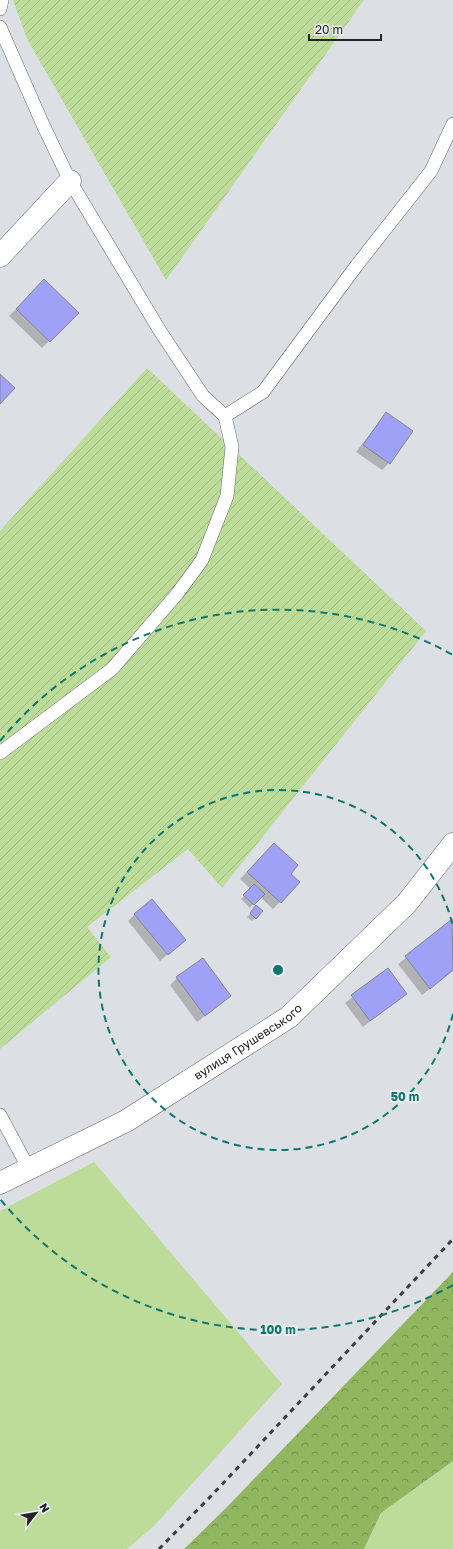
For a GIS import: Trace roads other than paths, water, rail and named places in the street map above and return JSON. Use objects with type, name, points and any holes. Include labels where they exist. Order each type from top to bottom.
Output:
[{"type":"street","points":[[0,256],[70,181]]},
{"type":"street","name":"вулиця Грушевського","points":[[0,1183],[126,1121],[289,1017],[407,903],[453,844]]},
{"type":"lane","points":[[0,9],[2,0]]},
{"type":"lane","points":[[0,27],[44,127],[70,181],[160,331],[203,396],[225,416],[232,447],[227,496],[202,560],[177,594],[112,670],[0,754]]},
{"type":"lane","points":[[225,416],[263,392],[357,265],[431,170],[453,124]]},
{"type":"lane","points":[[0,1115],[30,1169]]},
{"type":"railway","points":[[159,1549],[212,1495],[453,1239]]}]
